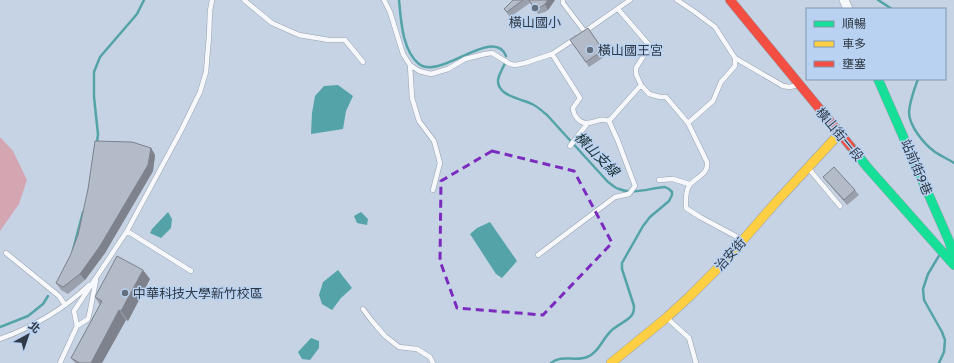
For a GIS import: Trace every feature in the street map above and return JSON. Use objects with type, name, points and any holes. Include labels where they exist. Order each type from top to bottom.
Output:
[{"type":"street","name":"橫山街一段","points":[[730,0],[868,168],[954,264]]},
{"type":"street","name":"站前街9巷","points":[[878,80],[949,241],[954,256]]},
{"type":"street","name":"治安街","points":[[611,363],[666,318],[722,264],[840,134]]},
{"type":"lane","points":[[77,326],[74,311],[127,231],[182,129],[200,92],[206,72],[212,0]]},
{"type":"lane","points":[[244,0],[272,22],[299,35],[329,40],[345,40],[363,62]]},
{"type":"lane","points":[[384,0],[390,12],[403,54],[410,65],[419,71],[431,74],[448,69],[465,59],[485,54],[492,53],[510,64],[515,65],[552,54],[630,0]]},
{"type":"lane","points":[[563,0],[563,3],[585,32]]},
{"type":"lane","points":[[677,0],[715,27],[735,58],[783,86],[790,87],[799,84]]},
{"type":"lane","points":[[618,9],[650,46],[636,68],[636,74],[641,85],[649,94],[666,97],[688,123],[707,162],[708,167],[706,171],[689,184],[687,189],[686,208],[743,240]]},
{"type":"lane","points":[[552,54],[580,98],[573,108],[573,113],[579,120],[586,124]]},
{"type":"lane","points":[[688,123],[712,101],[721,82],[735,66],[735,58]]},
{"type":"lane","points":[[410,65],[412,98],[419,121],[434,141],[440,164],[433,190]]},
{"type":"lane","points":[[609,121],[641,85]]},
{"type":"lane","points":[[538,255],[615,198],[629,194],[635,186],[618,140],[609,121],[606,119],[586,124],[570,146]]},
{"type":"lane","points":[[808,168],[840,206]]},
{"type":"lane","points":[[659,180],[673,179],[689,184]]},
{"type":"lane","points":[[127,231],[191,271]]},
{"type":"lane","points":[[6,253],[59,296],[65,305]]},
{"type":"lane","points":[[0,339],[35,324],[65,305],[96,278]]},
{"type":"lane","points":[[60,363],[77,326],[88,319],[96,278]]},
{"type":"lane","points":[[363,309],[385,336],[399,347],[417,349],[430,357],[433,363]]},
{"type":"lane","points":[[666,318],[689,338],[696,363]]},
{"type":"highlighted area","points":[[492,151],[574,171],[612,243],[543,315],[457,308],[440,261],[441,181]]},
{"type":"shaded area","points":[[338,85],[353,96],[346,111],[343,129],[311,134],[312,113],[315,96],[324,86]]},
{"type":"shaded area","points":[[0,137],[13,151],[27,180],[19,204],[0,231]]},
{"type":"shaded area","points":[[168,212],[172,219],[171,228],[161,238],[150,233],[152,229]]},
{"type":"shaded area","points":[[361,212],[368,219],[367,225],[357,223],[354,216]]},
{"type":"shaded area","points":[[490,222],[517,261],[502,278],[496,274],[470,234],[477,228]]},
{"type":"shaded area","points":[[338,270],[352,288],[341,298],[332,310],[322,304],[319,295],[323,282]]},
{"type":"shaded area","points":[[311,338],[319,341],[319,348],[310,360],[302,359],[298,352]]},
{"type":"building","points":[[513,0],[523,0],[507,12],[504,9]]},
{"type":"building","points":[[529,0],[548,0],[541,7],[535,9]]},
{"type":"building","name":"橫山國王宮","points":[[588,28],[603,50],[586,62],[570,40]]},
{"type":"building","points":[[95,141],[132,142],[151,148],[148,165],[100,246],[80,274],[63,287],[56,283],[70,256],[78,235],[88,189]]},
{"type":"building","points":[[834,167],[855,190],[844,200],[823,177]]},
{"type":"building","points":[[117,256],[143,270],[121,311],[119,310],[91,363],[80,363],[71,358],[102,301],[95,297]]},
{"type":"waterway","points":[[97,143],[98,134],[94,97],[94,72],[100,57],[137,14],[144,0]]},
{"type":"waterway","name":"橫山支線","points":[[399,0],[403,34],[409,51],[419,64],[428,67],[440,66],[479,49],[490,47],[500,48],[506,56]]},
{"type":"waterway","points":[[878,0],[890,8]]},
{"type":"waterway","name":"橫山支線","points":[[505,63],[498,80],[501,90],[511,96],[534,105],[547,115],[608,182],[616,188],[624,191],[665,187],[672,192],[669,201],[650,217],[643,226],[622,263],[622,269],[634,306],[634,312],[632,315],[612,330],[591,355],[578,359],[564,358],[555,360],[551,363]]},
{"type":"waterway","points":[[918,80],[912,95],[909,112],[914,129],[931,149],[954,163]]},
{"type":"waterway","points":[[73,250],[83,212]]},
{"type":"waterway","points":[[939,363],[944,352],[945,340],[924,300],[923,289],[928,274],[940,254]]},
{"type":"waterway","points":[[0,327],[28,316],[43,304],[48,296]]},
{"type":"traffic: fast","points":[[878,80],[949,241],[954,256]]},
{"type":"traffic: fast","points":[[851,147],[954,265]]},
{"type":"traffic: slow","points":[[611,363],[666,318],[722,264],[777,201],[839,134]]},
{"type":"traffic: jam","points":[[730,0],[851,147]]},
{"type":"place","name":"橫山國小","points":[[535,8]]},
{"type":"place","name":"橫山國王宮","points":[[590,50]]},
{"type":"place","name":"中華科技大學新竹校區","points":[[125,293]]}]
